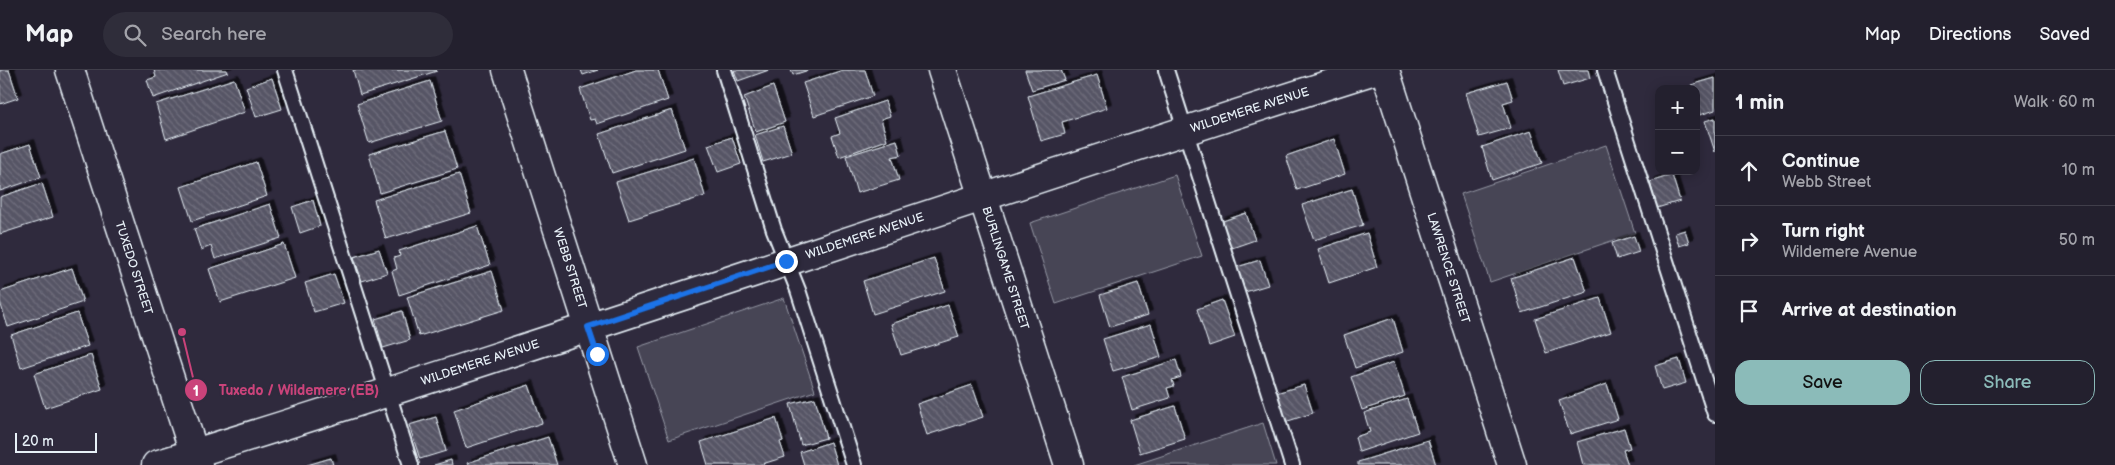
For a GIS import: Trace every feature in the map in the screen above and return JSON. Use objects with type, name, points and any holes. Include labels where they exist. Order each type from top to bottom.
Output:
[{"type":"street","name":"TUXEDO STREET","points":[[70,70],[196,459]]},
{"type":"street","name":"WEBB STREET","points":[[507,70],[633,465]]},
{"type":"street","name":"BURLINGAME STREET","points":[[942,70],[1069,465]]},
{"type":"street","name":"WILDEMERE AVENUE","points":[[156,465],[196,459],[387,391],[588,327],[1184,130],[1375,70]]},
{"type":"street","name":"LAWRENCE STREET","points":[[1385,70],[1512,465]]},
{"type":"lane","points":[[285,70],[411,465]]},
{"type":"lane","points":[[724,70],[774,230],[854,465]]},
{"type":"lane","points":[[1166,70],[1292,465]]},
{"type":"lane","points":[[1605,70],[1715,414]]},
{"type":"shaded area","points":[[1606,145],[1635,233],[1490,282],[1461,194]]},
{"type":"shaded area","points":[[1175,175],[1202,256],[1056,304],[1030,223]]},
{"type":"shaded area","points":[[784,298],[815,391],[669,440],[638,347]]},
{"type":"shaded area","points":[[1263,423],[1276,465],[1134,465]]},
{"type":"building","points":[[0,70],[9,70],[18,98],[0,104]]},
{"type":"building","points":[[154,70],[227,70],[228,72],[153,98],[147,80],[156,77]]},
{"type":"building","points":[[353,70],[436,70],[437,71],[360,95]]},
{"type":"building","points":[[581,70],[598,70],[583,75]]},
{"type":"building","points":[[636,70],[658,70],[668,100],[597,124],[595,119],[590,120],[580,89]]},
{"type":"building","points":[[734,70],[769,70],[738,81]]},
{"type":"building","points":[[791,70],[809,70],[793,75]]},
{"type":"building","points":[[843,70],[865,70],[873,96],[814,116],[803,83]]},
{"type":"building","points":[[1025,70],[1061,70],[1065,80],[1032,90]]},
{"type":"building","points":[[1558,70],[1588,70],[1590,78],[1563,86]]},
{"type":"building","points":[[1097,75],[1107,108],[1062,122],[1065,134],[1041,141],[1028,96]]},
{"type":"building","points":[[272,78],[282,109],[256,117],[246,87]]},
{"type":"building","points":[[1715,78],[1715,110],[1700,115],[1700,85],[1691,85]]},
{"type":"building","points":[[234,79],[245,112],[166,139],[156,104]]},
{"type":"building","points":[[430,81],[442,121],[369,143],[357,104]]},
{"type":"building","points":[[1507,81],[1513,100],[1503,103],[1511,128],[1479,137],[1466,93]]},
{"type":"building","points":[[773,86],[785,122],[756,132],[744,97]]},
{"type":"building","points":[[885,101],[890,116],[881,119],[887,140],[839,157],[832,136],[840,133],[835,118]]},
{"type":"building","points":[[672,110],[685,149],[612,173],[599,134]]},
{"type":"building","points":[[1715,118],[1715,152],[1705,121]]},
{"type":"building","points":[[783,126],[792,153],[763,162],[755,135]]},
{"type":"building","points":[[445,131],[457,169],[380,193],[369,154]]},
{"type":"building","points":[[1531,131],[1542,163],[1492,180],[1482,147]]},
{"type":"building","points":[[732,137],[741,164],[718,172],[708,145]]},
{"type":"building","points":[[1334,139],[1345,174],[1297,190],[1286,156]]},
{"type":"building","points":[[897,140],[901,155],[892,157],[899,180],[857,193],[846,156]]},
{"type":"building","points":[[30,144],[41,177],[0,191],[0,154]]},
{"type":"building","points":[[694,158],[705,196],[629,220],[616,182]]},
{"type":"building","points":[[256,162],[267,196],[192,221],[181,187]]},
{"type":"building","points":[[459,174],[471,213],[386,239],[374,200]]},
{"type":"building","points":[[1672,175],[1680,201],[1657,208],[1650,182]]},
{"type":"building","points":[[42,183],[53,217],[0,234],[0,197]]},
{"type":"building","points":[[1352,189],[1363,225],[1314,240],[1302,205]]},
{"type":"building","points":[[313,200],[320,226],[300,233],[292,207]]},
{"type":"building","points":[[270,204],[281,238],[215,259],[211,246],[201,250],[194,229]]},
{"type":"building","points":[[1246,213],[1255,240],[1229,249],[1220,222]]},
{"type":"building","points":[[477,226],[490,265],[399,295],[392,271],[397,269],[394,258],[400,256],[399,251]]},
{"type":"building","points":[[1685,230],[1689,243],[1679,246],[1675,233]]},
{"type":"building","points":[[1367,233],[1377,267],[1329,283],[1318,249]]},
{"type":"building","points":[[1634,236],[1639,252],[1617,259],[1612,243]]},
{"type":"building","points":[[284,244],[295,278],[220,302],[209,269]]},
{"type":"building","points":[[379,249],[387,273],[362,281],[354,257]]},
{"type":"building","points":[[1575,257],[1587,292],[1522,313],[1511,278]]},
{"type":"building","points":[[934,258],[945,291],[873,314],[863,281]]},
{"type":"building","points":[[1260,260],[1268,285],[1245,292],[1237,267]]},
{"type":"building","points":[[72,268],[83,302],[8,327],[0,302],[0,292]]},
{"type":"building","points":[[492,271],[504,310],[419,336],[407,297]]},
{"type":"building","points":[[334,274],[344,303],[314,312],[305,283]]},
{"type":"building","points":[[1138,283],[1148,315],[1110,327],[1100,295]]},
{"type":"building","points":[[1600,298],[1611,332],[1546,353],[1535,319]]},
{"type":"building","points":[[1222,300],[1235,337],[1209,346],[1197,309]]},
{"type":"building","points":[[948,305],[959,337],[901,355],[891,324]]},
{"type":"building","points":[[402,311],[410,340],[383,348],[375,319]]},
{"type":"building","points":[[77,313],[88,346],[21,368],[11,335]]},
{"type":"building","points":[[1393,318],[1403,352],[1355,368],[1344,335]]},
{"type":"building","points":[[1151,324],[1161,357],[1113,371],[1103,339]]},
{"type":"building","points":[[91,355],[102,389],[45,408],[34,374]]},
{"type":"building","points":[[1679,359],[1686,383],[1662,390],[1655,366]]},
{"type":"building","points":[[1176,360],[1181,377],[1172,380],[1174,386],[1167,388],[1170,398],[1132,410],[1122,377]]},
{"type":"building","points":[[1394,362],[1405,396],[1362,410],[1351,377]]},
{"type":"building","points":[[1607,384],[1618,419],[1570,434],[1559,401]]},
{"type":"building","points":[[529,385],[542,423],[466,448],[454,410]]},
{"type":"building","points":[[972,385],[983,417],[927,435],[917,404]]},
{"type":"building","points":[[1304,385],[1313,413],[1285,422],[1276,393]]},
{"type":"building","points":[[815,398],[826,438],[801,445],[790,404]]},
{"type":"building","points":[[1407,399],[1418,432],[1359,452],[1355,437],[1370,432],[1364,413]]},
{"type":"building","points":[[1175,406],[1185,439],[1140,453],[1130,420]]},
{"type":"building","points":[[436,417],[446,451],[420,459],[409,425]]},
{"type":"building","points":[[776,418],[783,441],[780,442],[785,457],[759,465],[708,465],[701,442]]},
{"type":"building","points":[[1624,428],[1630,448],[1623,450],[1628,465],[1583,465],[1577,442]]},
{"type":"building","points":[[548,437],[557,465],[468,465],[467,463]]},
{"type":"building","points":[[1428,440],[1436,465],[1358,465],[1358,462]]},
{"type":"building","points":[[830,442],[837,465],[804,465],[800,452]]},
{"type":"building","points":[[331,458],[333,465],[307,465]]},
{"type":"building","points":[[451,460],[452,465],[434,465]]},
{"type":"place","name":"Tuxedo / Wildemere (EB)","points":[[182,332]]},
{"type":"route","points":[[597,354],[588,327],[786,261]]}]
